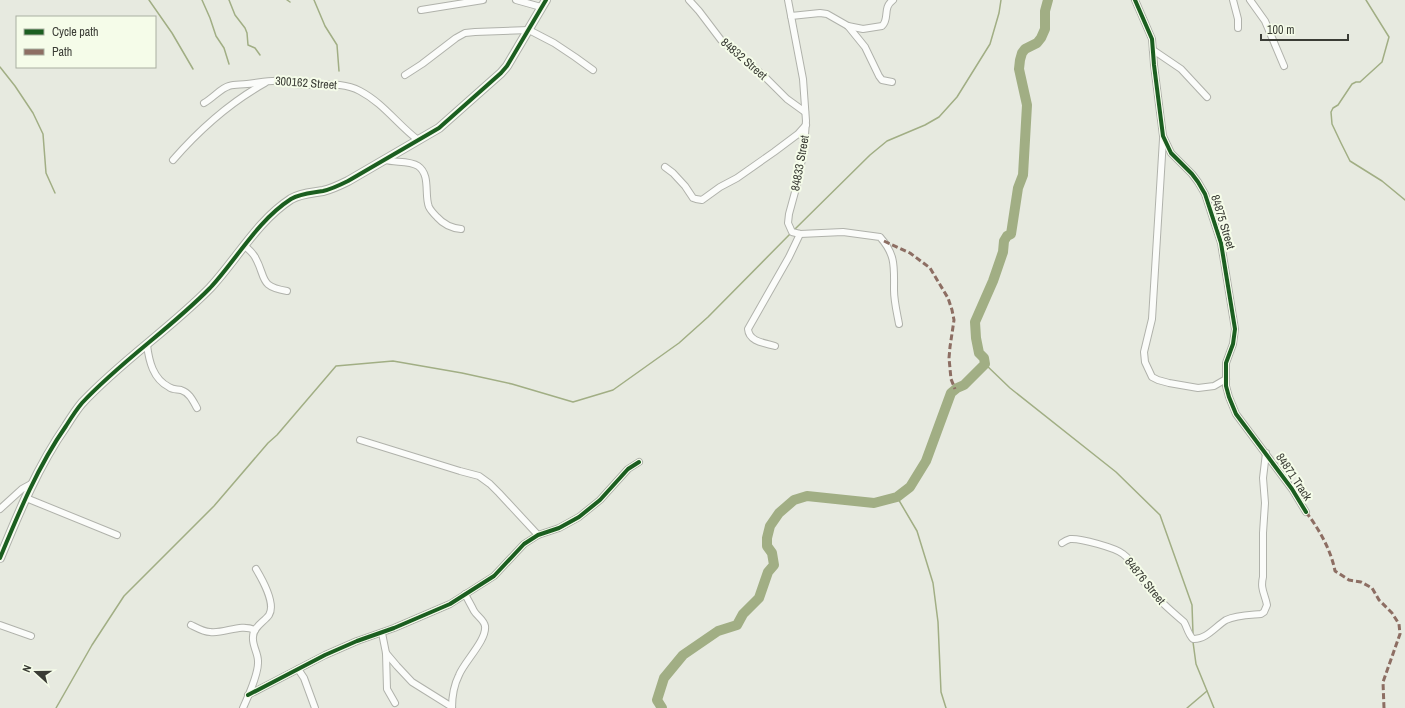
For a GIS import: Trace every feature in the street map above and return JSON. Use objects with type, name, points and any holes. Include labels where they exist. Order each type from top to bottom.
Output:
[{"type":"street","points":[[421,10],[483,0]]},
{"type":"street","points":[[516,0],[541,7]]},
{"type":"street","points":[[0,558],[33,483],[56,440],[81,405],[106,379],[182,316],[214,284],[244,246],[273,213],[293,198],[304,193],[336,187],[439,128],[501,73],[518,49],[546,0]]},
{"type":"street","name":"84832 Street","points":[[689,0],[721,40],[763,74],[778,92],[805,112]]},
{"type":"street","name":"84833 Street","points":[[788,0],[803,79],[806,125],[804,148],[788,224],[792,232],[800,234]]},
{"type":"street","points":[[791,16],[820,13],[827,14],[848,26],[863,29],[882,26],[885,22],[887,6],[893,0]]},
{"type":"street","name":"84875 Street","points":[[1135,0],[1152,39],[1163,136],[1171,152],[1192,174],[1205,194],[1221,243],[1235,329],[1234,340],[1226,363],[1226,379],[1229,397],[1236,414],[1266,454]]},
{"type":"street","points":[[1233,0],[1238,19],[1238,28]]},
{"type":"street","points":[[1250,0],[1265,21],[1284,66]]},
{"type":"street","points":[[848,26],[865,47],[882,80],[892,82]]},
{"type":"street","points":[[405,75],[465,33],[529,30],[554,43],[594,70]]},
{"type":"street","points":[[1153,50],[1181,68],[1207,97]]},
{"type":"street","points":[[173,160],[205,125],[249,92],[270,80]]},
{"type":"street","name":"300162 Street","points":[[204,102],[228,86],[270,80],[294,84],[339,84],[349,86],[370,98],[393,116],[403,128],[418,140]]},
{"type":"street","points":[[666,168],[685,186],[693,198],[702,200],[774,152],[798,134],[806,125]]},
{"type":"street","points":[[1163,136],[1152,319],[1144,352],[1145,362],[1152,377],[1158,380],[1198,388],[1214,386],[1226,379]]},
{"type":"street","points":[[385,160],[411,163],[418,166],[425,176],[426,196],[429,209],[443,223],[448,226],[461,229]]},
{"type":"street","points":[[775,346],[755,340],[749,335],[748,329],[789,257],[800,234],[843,232],[880,237],[890,250],[894,264],[894,290],[899,324]]},
{"type":"street","points":[[244,246],[255,258],[264,280],[275,289],[288,291]]},
{"type":"street","points":[[147,345],[150,364],[160,379],[168,387],[181,390],[188,394],[197,408]]},
{"type":"street","points":[[360,440],[479,476],[495,488],[538,535]]},
{"type":"street","name":"84871 Track","points":[[1266,454],[1292,489],[1306,512]]},
{"type":"street","name":"84876 Street","points":[[1062,543],[1069,539],[1082,541],[1122,553],[1131,561],[1144,582],[1156,597],[1184,622],[1193,639],[1205,635],[1226,620],[1233,617],[1261,614],[1264,612],[1267,605],[1261,584],[1263,577],[1263,478],[1266,454]]},
{"type":"street","points":[[248,695],[325,655],[434,612],[450,604],[494,576],[524,544],[538,535],[559,528],[579,517],[600,500],[628,469],[639,462]]},
{"type":"street","points":[[0,509],[22,489],[33,483]]},
{"type":"street","points":[[26,498],[117,535]]},
{"type":"street","points":[[243,708],[258,667],[258,655],[252,638],[255,630],[270,614],[271,605],[262,579],[256,569]]},
{"type":"street","points":[[452,707],[452,699],[459,674],[464,664],[474,653],[484,632],[485,626],[465,594]]},
{"type":"street","points":[[0,625],[32,636]]},
{"type":"street","points":[[191,625],[211,632],[243,628],[255,630]]},
{"type":"street","points":[[382,633],[386,653],[387,689],[395,703]]},
{"type":"street","points":[[386,653],[412,682],[452,707]]},
{"type":"street","points":[[298,669],[304,678],[315,708]]},
{"type":"waterway","points":[[149,0],[172,33],[193,69]]},
{"type":"waterway","points":[[202,0],[216,36],[224,48],[229,64]]},
{"type":"waterway","points":[[229,0],[235,15],[245,28],[248,45],[255,48],[260,55]]},
{"type":"waterway","points":[[314,0],[325,26],[337,45],[339,71]]},
{"type":"waterway","points":[[794,230],[870,155],[887,141],[925,125],[939,117],[957,97],[990,44],[999,13],[1001,0]]},
{"type":"waterway","points":[[662,708],[657,700],[664,678],[683,655],[718,631],[737,625],[743,614],[759,598],[768,572],[774,565],[772,553],[767,546],[767,538],[770,526],[779,513],[794,500],[807,496],[874,503],[897,497],[910,487],[926,461],[951,393],[964,385],[985,364],[984,358],[979,353],[975,322],[993,281],[1003,252],[1004,241],[1007,236],[1011,234],[1018,188],[1023,175],[1027,105],[1019,69],[1020,60],[1025,49],[1037,43],[1041,38],[1045,29],[1045,11],[1048,0]]},
{"type":"waterway","points":[[1366,0],[1389,37],[1382,62],[1360,82],[1352,84],[1338,105],[1333,108],[1331,112],[1332,124],[1350,161],[1382,181],[1405,200]]},
{"type":"waterway","points":[[0,67],[33,113],[43,134],[46,173],[55,193]]},
{"type":"waterway","points":[[56,708],[92,645],[124,596],[214,506],[336,366],[393,361],[462,373],[512,384],[573,402],[613,390],[679,343],[708,317],[791,233]]},
{"type":"waterway","points":[[985,364],[1010,388],[1116,472],[1160,515],[1192,605],[1193,634]]},
{"type":"waterway","points":[[897,497],[917,531],[933,583],[938,622],[941,692],[946,708]]},
{"type":"waterway","points":[[1193,642],[1196,664],[1214,708]]},
{"type":"waterway","points":[[1187,708],[1207,691]]},
{"type":"marked path","points":[[884,241],[910,253],[930,268],[948,298],[954,320],[949,358],[951,379],[955,389]]},
{"type":"marked path","points":[[1306,512],[1324,540],[1331,555],[1335,571],[1349,580],[1361,582],[1372,588],[1379,600],[1392,613],[1399,624],[1400,634],[1383,682],[1384,708]]},
{"type":"cycle path","points":[[0,558],[38,473],[56,441],[82,403],[113,373],[195,303],[220,277],[258,229],[279,208],[291,199],[299,196],[336,187],[439,128],[507,66],[546,0]]},
{"type":"cycle path","points":[[1135,0],[1152,39],[1163,136],[1171,153],[1192,174],[1205,194],[1221,243],[1235,329],[1233,344],[1226,363],[1226,386],[1229,397],[1236,414],[1292,489],[1306,512]]},
{"type":"cycle path","points":[[248,695],[325,655],[450,604],[494,576],[524,544],[538,535],[559,528],[579,517],[600,500],[628,469],[639,462]]}]
